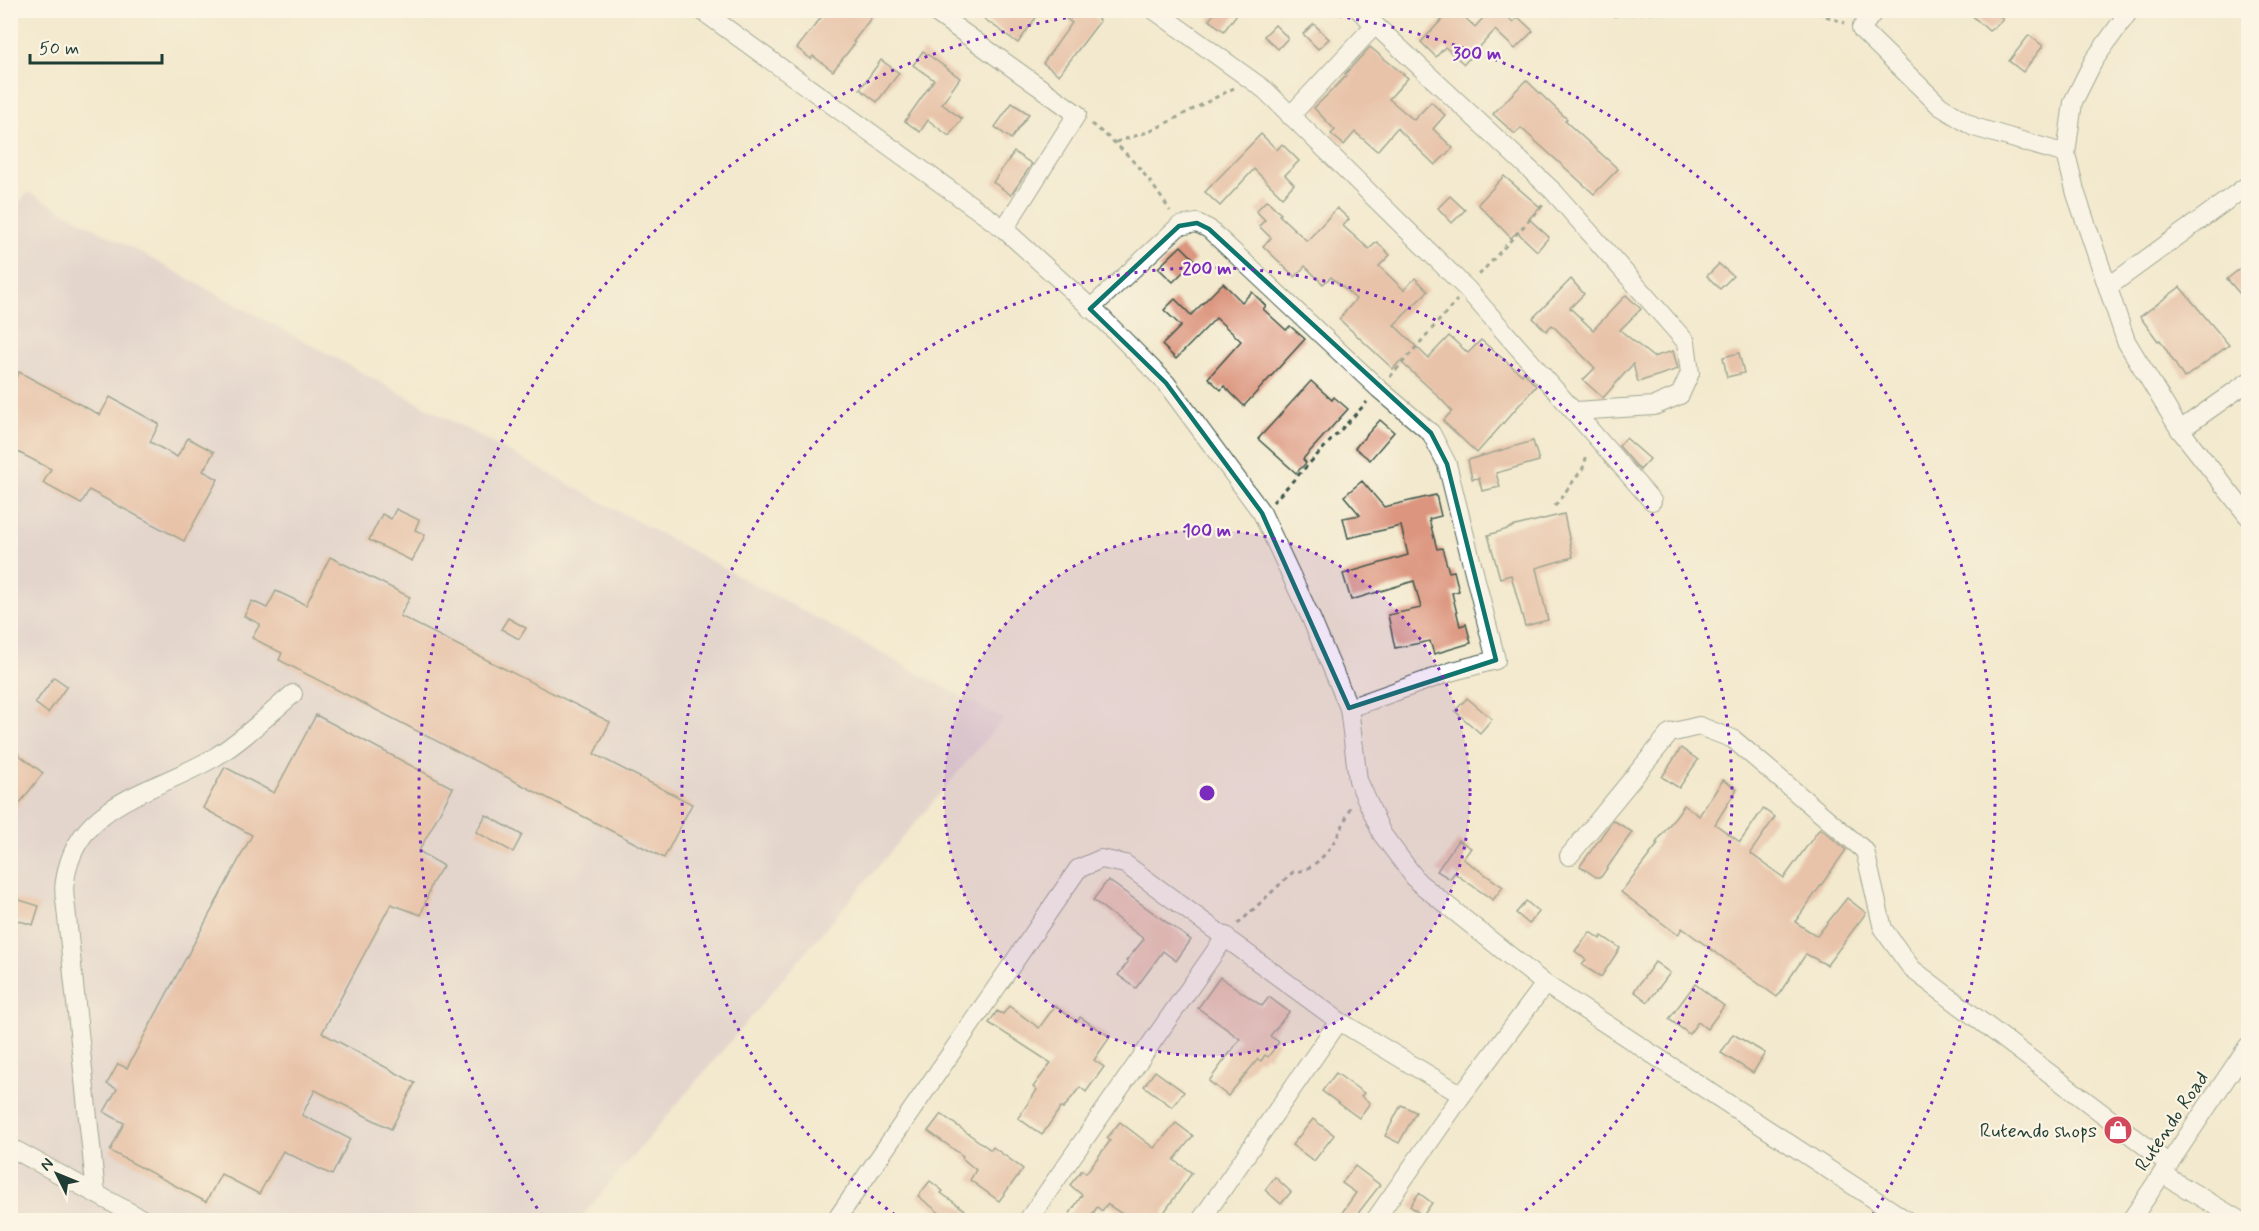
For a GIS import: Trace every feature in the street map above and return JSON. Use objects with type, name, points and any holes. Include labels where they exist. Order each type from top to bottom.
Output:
[{"type":"street","points":[[701,10],[1004,229],[1104,320],[1166,383],[1262,513],[1311,618],[1349,708],[1358,780],[1382,834],[1418,882],[1545,984],[1906,1221]]},
{"type":"street","points":[[932,10],[1077,114],[1004,229]]},
{"type":"street","points":[[1155,10],[1264,90],[1467,289],[1652,501]]},
{"type":"street","points":[[1359,10],[1554,192],[1686,342],[1690,373],[1680,395],[1654,406],[1575,411]]},
{"type":"street","points":[[1875,10],[1861,29],[1940,106],[1974,127],[2067,154]]},
{"type":"street","points":[[2130,10],[2094,60],[2073,102],[2067,154],[2076,194],[2126,342],[2180,430],[2248,516]]},
{"type":"street","points":[[1290,116],[1375,25]]},
{"type":"street","points":[[2108,287],[2248,185]]},
{"type":"street","points":[[1090,309],[1179,226],[1197,223],[1209,229],[1379,389],[1431,433],[1447,464],[1496,660],[1453,671],[1349,708]]},
{"type":"street","points":[[2180,430],[2248,382]]},
{"type":"street","points":[[96,1194],[64,883],[70,859],[79,838],[92,822],[113,807],[217,756],[293,694]]},
{"type":"street","points":[[1569,856],[1670,733],[1699,726],[1733,739],[1865,851],[1883,929],[1911,969],[2166,1169],[2239,1221]]},
{"type":"street","points":[[836,1221],[1078,869],[1101,859],[1125,864],[1339,1021],[1462,1095]]},
{"type":"street","points":[[1028,1221],[1226,936]]},
{"type":"street","points":[[1375,1221],[1462,1095],[1545,984]]},
{"type":"street","points":[[1201,1221],[1339,1021]]},
{"type":"street","name":"Rutendo Road","points":[[2131,1221],[2247,1051]]},
{"type":"street","points":[[17,1151],[144,1221]]},
{"type":"path","points":[[1587,10],[1610,16],[1654,12],[1693,16],[1719,10]]},
{"type":"path","points":[[1809,10],[1861,29]]},
{"type":"path","points":[[1116,142],[1151,131],[1249,80]]},
{"type":"path","points":[[1077,114],[1116,142],[1155,186],[1179,226]]},
{"type":"path","points":[[1262,513],[1379,389],[1554,192]]},
{"type":"path","points":[[1555,506],[1582,468],[1589,450]]},
{"type":"path","points":[[1226,936],[1293,872],[1303,872],[1325,854],[1346,820],[1358,780]]},
{"type":"highlighted area","points":[[1197,223],[1209,229],[1431,433],[1447,464],[1496,660],[1349,708],[1262,513],[1166,383],[1090,309],[1179,226]]},
{"type":"shaded area","points":[[28,192],[1003,719],[579,1220],[11,1220],[10,214]]},
{"type":"building","points":[[827,10],[877,10],[833,71],[813,56],[811,59],[797,48]]},
{"type":"building","points":[[972,10],[1041,10],[1018,43]]},
{"type":"building","points":[[1055,10],[1088,10],[1100,21],[1059,75],[1043,63],[1072,23]]},
{"type":"building","points":[[1217,10],[1240,10],[1224,31],[1209,20]]},
{"type":"building","points":[[1451,10],[1457,10],[1475,27],[1490,10],[1500,10],[1513,22],[1518,17],[1533,31],[1515,49],[1495,30],[1464,64],[1445,47],[1436,57],[1421,42]]},
{"type":"building","points":[[1966,10],[1995,10],[2003,20],[1989,31]]},
{"type":"building","points":[[1314,24],[1329,39],[1318,49],[1303,34]]},
{"type":"building","points":[[1275,25],[1288,38],[1278,49],[1264,36]]},
{"type":"building","points":[[2029,35],[2043,46],[2023,72],[2009,61]]},
{"type":"building","points":[[1370,47],[1408,78],[1389,99],[1414,120],[1431,102],[1445,115],[1433,129],[1453,148],[1435,165],[1397,128],[1377,151],[1355,132],[1344,145],[1331,134],[1335,130],[1314,108],[1346,76],[1345,74]]},
{"type":"building","points":[[923,51],[960,78],[942,104],[962,119],[949,136],[928,120],[920,132],[905,121],[934,80],[913,65]]},
{"type":"building","points":[[881,60],[899,73],[877,102],[860,89]]},
{"type":"building","points":[[1526,80],[1567,119],[1565,121],[1618,169],[1594,194],[1521,128],[1515,134],[1493,114]]},
{"type":"building","points":[[1012,103],[1029,114],[1011,139],[995,127]]},
{"type":"building","points":[[1261,134],[1277,150],[1282,144],[1299,161],[1285,175],[1294,184],[1282,197],[1254,169],[1220,206],[1205,192]]},
{"type":"building","points":[[1014,152],[1032,164],[1011,195],[993,182]]},
{"type":"building","points":[[1504,176],[1540,207],[1529,219],[1549,237],[1537,251],[1517,232],[1511,238],[1478,204]]},
{"type":"building","points":[[1450,196],[1465,210],[1452,223],[1438,208]]},
{"type":"building","points":[[1267,200],[1281,214],[1279,215],[1307,241],[1337,208],[1349,219],[1343,226],[1369,249],[1377,242],[1390,255],[1379,266],[1404,290],[1415,278],[1428,291],[1394,325],[1428,358],[1449,336],[1468,353],[1481,340],[1522,375],[1524,372],[1536,386],[1477,453],[1443,421],[1452,411],[1435,393],[1400,361],[1393,369],[1339,319],[1356,299],[1331,277],[1323,284],[1305,266],[1295,277],[1263,246],[1271,238],[1259,226],[1265,220],[1256,211]]},
{"type":"building","points":[[1181,246],[1195,260],[1173,282],[1158,268]]},
{"type":"building","points":[[1719,264],[1733,276],[1720,289],[1707,276]]},
{"type":"building","points":[[2242,267],[2248,275],[2248,303],[2227,279]]},
{"type":"building","points":[[1571,279],[1584,294],[1570,308],[1593,330],[1626,295],[1641,309],[1620,330],[1653,357],[1673,351],[1678,369],[1638,382],[1633,364],[1603,398],[1583,380],[1595,368],[1552,325],[1546,331],[1533,318]]},
{"type":"building","points":[[1223,283],[1242,302],[1252,292],[1266,306],[1263,309],[1286,330],[1290,326],[1305,339],[1244,406],[1224,386],[1221,390],[1208,378],[1241,341],[1216,318],[1176,359],[1162,345],[1181,326],[1164,310],[1175,299],[1191,315]]},
{"type":"building","points":[[2180,287],[2229,345],[2184,378],[2160,340],[2158,341],[2140,317]]},
{"type":"building","points":[[1739,353],[1744,373],[1727,377],[1723,357]]},
{"type":"building","points":[[19,372],[100,415],[110,397],[159,424],[150,442],[177,457],[188,438],[214,452],[203,471],[218,479],[184,541],[89,490],[81,504],[43,483],[51,469],[10,448],[10,388]]},
{"type":"building","points":[[1311,381],[1332,400],[1334,397],[1348,409],[1303,459],[1306,463],[1296,473],[1258,439]]},
{"type":"building","points":[[1380,420],[1394,432],[1370,460],[1355,448]]},
{"type":"building","points":[[1626,438],[1650,459],[1640,470],[1619,446]]},
{"type":"building","points":[[1533,441],[1539,461],[1496,473],[1500,487],[1482,491],[1479,478],[1472,479],[1468,460]]},
{"type":"building","points":[[1362,481],[1384,507],[1436,495],[1441,516],[1429,519],[1437,549],[1442,548],[1449,572],[1454,571],[1459,591],[1452,593],[1460,626],[1466,624],[1471,643],[1434,654],[1430,641],[1395,648],[1388,615],[1421,608],[1414,581],[1351,600],[1343,574],[1408,555],[1401,526],[1348,538],[1343,518],[1360,515],[1344,496]]},
{"type":"building","points":[[396,509],[419,520],[415,530],[425,535],[412,561],[369,540],[382,514],[391,519]]},
{"type":"building","points":[[1564,514],[1573,557],[1536,568],[1548,620],[1525,626],[1511,575],[1500,578],[1488,535]]},
{"type":"building","points":[[330,557],[410,597],[400,616],[610,722],[594,754],[692,804],[664,858],[279,660],[282,653],[252,638],[260,624],[244,616],[252,601],[267,608],[276,591],[306,605]]},
{"type":"building","points":[[508,618],[526,628],[519,639],[501,629]]},
{"type":"building","points":[[54,677],[67,686],[48,713],[35,703]]},
{"type":"building","points":[[1467,698],[1492,719],[1480,733],[1455,711]]},
{"type":"building","points":[[316,715],[453,788],[419,851],[443,866],[432,883],[421,915],[391,904],[322,1033],[415,1083],[391,1129],[315,1090],[302,1115],[350,1139],[332,1175],[283,1151],[259,1194],[221,1174],[206,1202],[110,1151],[124,1123],[104,1112],[117,1089],[107,1084],[118,1064],[127,1068],[252,835],[203,808],[225,767],[274,793]]},
{"type":"building","points":[[10,748],[43,773],[10,816]]},
{"type":"building","points":[[1681,748],[1698,760],[1679,788],[1662,777]]},
{"type":"building","points":[[1723,780],[1737,789],[1715,824],[1740,842],[1763,809],[1775,817],[1750,853],[1784,878],[1820,828],[1846,850],[1795,922],[1817,936],[1847,898],[1866,913],[1827,965],[1806,954],[1777,997],[1682,928],[1678,935],[1621,892],[1658,844],[1656,843],[1684,805],[1699,816]]},
{"type":"building","points":[[486,815],[522,835],[513,852],[476,832]]},
{"type":"building","points":[[1613,820],[1632,832],[1601,877],[1596,877],[1580,866]]},
{"type":"building","points":[[1458,840],[1471,848],[1463,859],[1503,887],[1493,900],[1454,873],[1450,879],[1437,871]]},
{"type":"building","points":[[1108,880],[1191,940],[1176,961],[1163,951],[1136,988],[1118,975],[1144,939],[1093,900]]},
{"type":"building","points":[[10,897],[39,906],[33,925],[10,918]]},
{"type":"building","points":[[1526,901],[1539,912],[1529,924],[1516,913]]},
{"type":"building","points":[[1590,932],[1600,939],[1602,936],[1620,948],[1601,977],[1582,965],[1586,960],[1575,951]]},
{"type":"building","points":[[1655,962],[1670,973],[1648,1002],[1634,991]]},
{"type":"building","points":[[1220,977],[1262,1006],[1269,997],[1289,1012],[1270,1036],[1279,1042],[1268,1057],[1265,1055],[1261,1061],[1258,1059],[1228,1096],[1209,1081],[1240,1039],[1198,1008]]},
{"type":"building","points":[[1695,984],[1724,1006],[1707,1029],[1698,1022],[1689,1034],[1669,1019]]},
{"type":"building","points":[[1009,1006],[1039,1028],[1055,1006],[1077,1022],[1080,1017],[1110,1037],[1094,1060],[1104,1067],[1086,1092],[1080,1087],[1063,1109],[1061,1107],[1042,1135],[1018,1118],[1037,1090],[1033,1087],[1051,1063],[989,1023],[997,1011],[1003,1014]]},
{"type":"building","points":[[1733,1034],[1765,1053],[1753,1073],[1721,1053]]},
{"type":"building","points":[[1155,1071],[1184,1092],[1172,1107],[1144,1086]]},
{"type":"building","points":[[1336,1073],[1364,1093],[1361,1096],[1370,1103],[1359,1118],[1322,1091]]},
{"type":"building","points":[[1401,1105],[1416,1112],[1399,1143],[1385,1136]]},
{"type":"building","points":[[941,1114],[991,1150],[993,1147],[1023,1169],[999,1201],[970,1180],[976,1170],[962,1158],[963,1156],[928,1131]]},
{"type":"building","points":[[1313,1119],[1334,1135],[1314,1161],[1292,1145]]},
{"type":"building","points":[[1120,1122],[1154,1148],[1176,1123],[1193,1136],[1174,1160],[1192,1173],[1158,1221],[1133,1221],[1107,1204],[1102,1211],[1097,1207],[1088,1221],[1065,1221],[1082,1195],[1070,1185],[1082,1170],[1086,1173],[1110,1141],[1107,1138]]},
{"type":"building","points":[[1355,1166],[1380,1185],[1352,1221],[1336,1221],[1356,1193],[1342,1183]]},
{"type":"building","points":[[1275,1177],[1291,1192],[1281,1204],[1265,1190]]},
{"type":"building","points":[[930,1181],[943,1191],[941,1193],[980,1221],[950,1221],[918,1196]]},
{"type":"building","points":[[1419,1193],[1432,1203],[1423,1216],[1410,1206]]},
{"type":"place","name":"Rutendo shops","points":[[2118,1130]]}]
